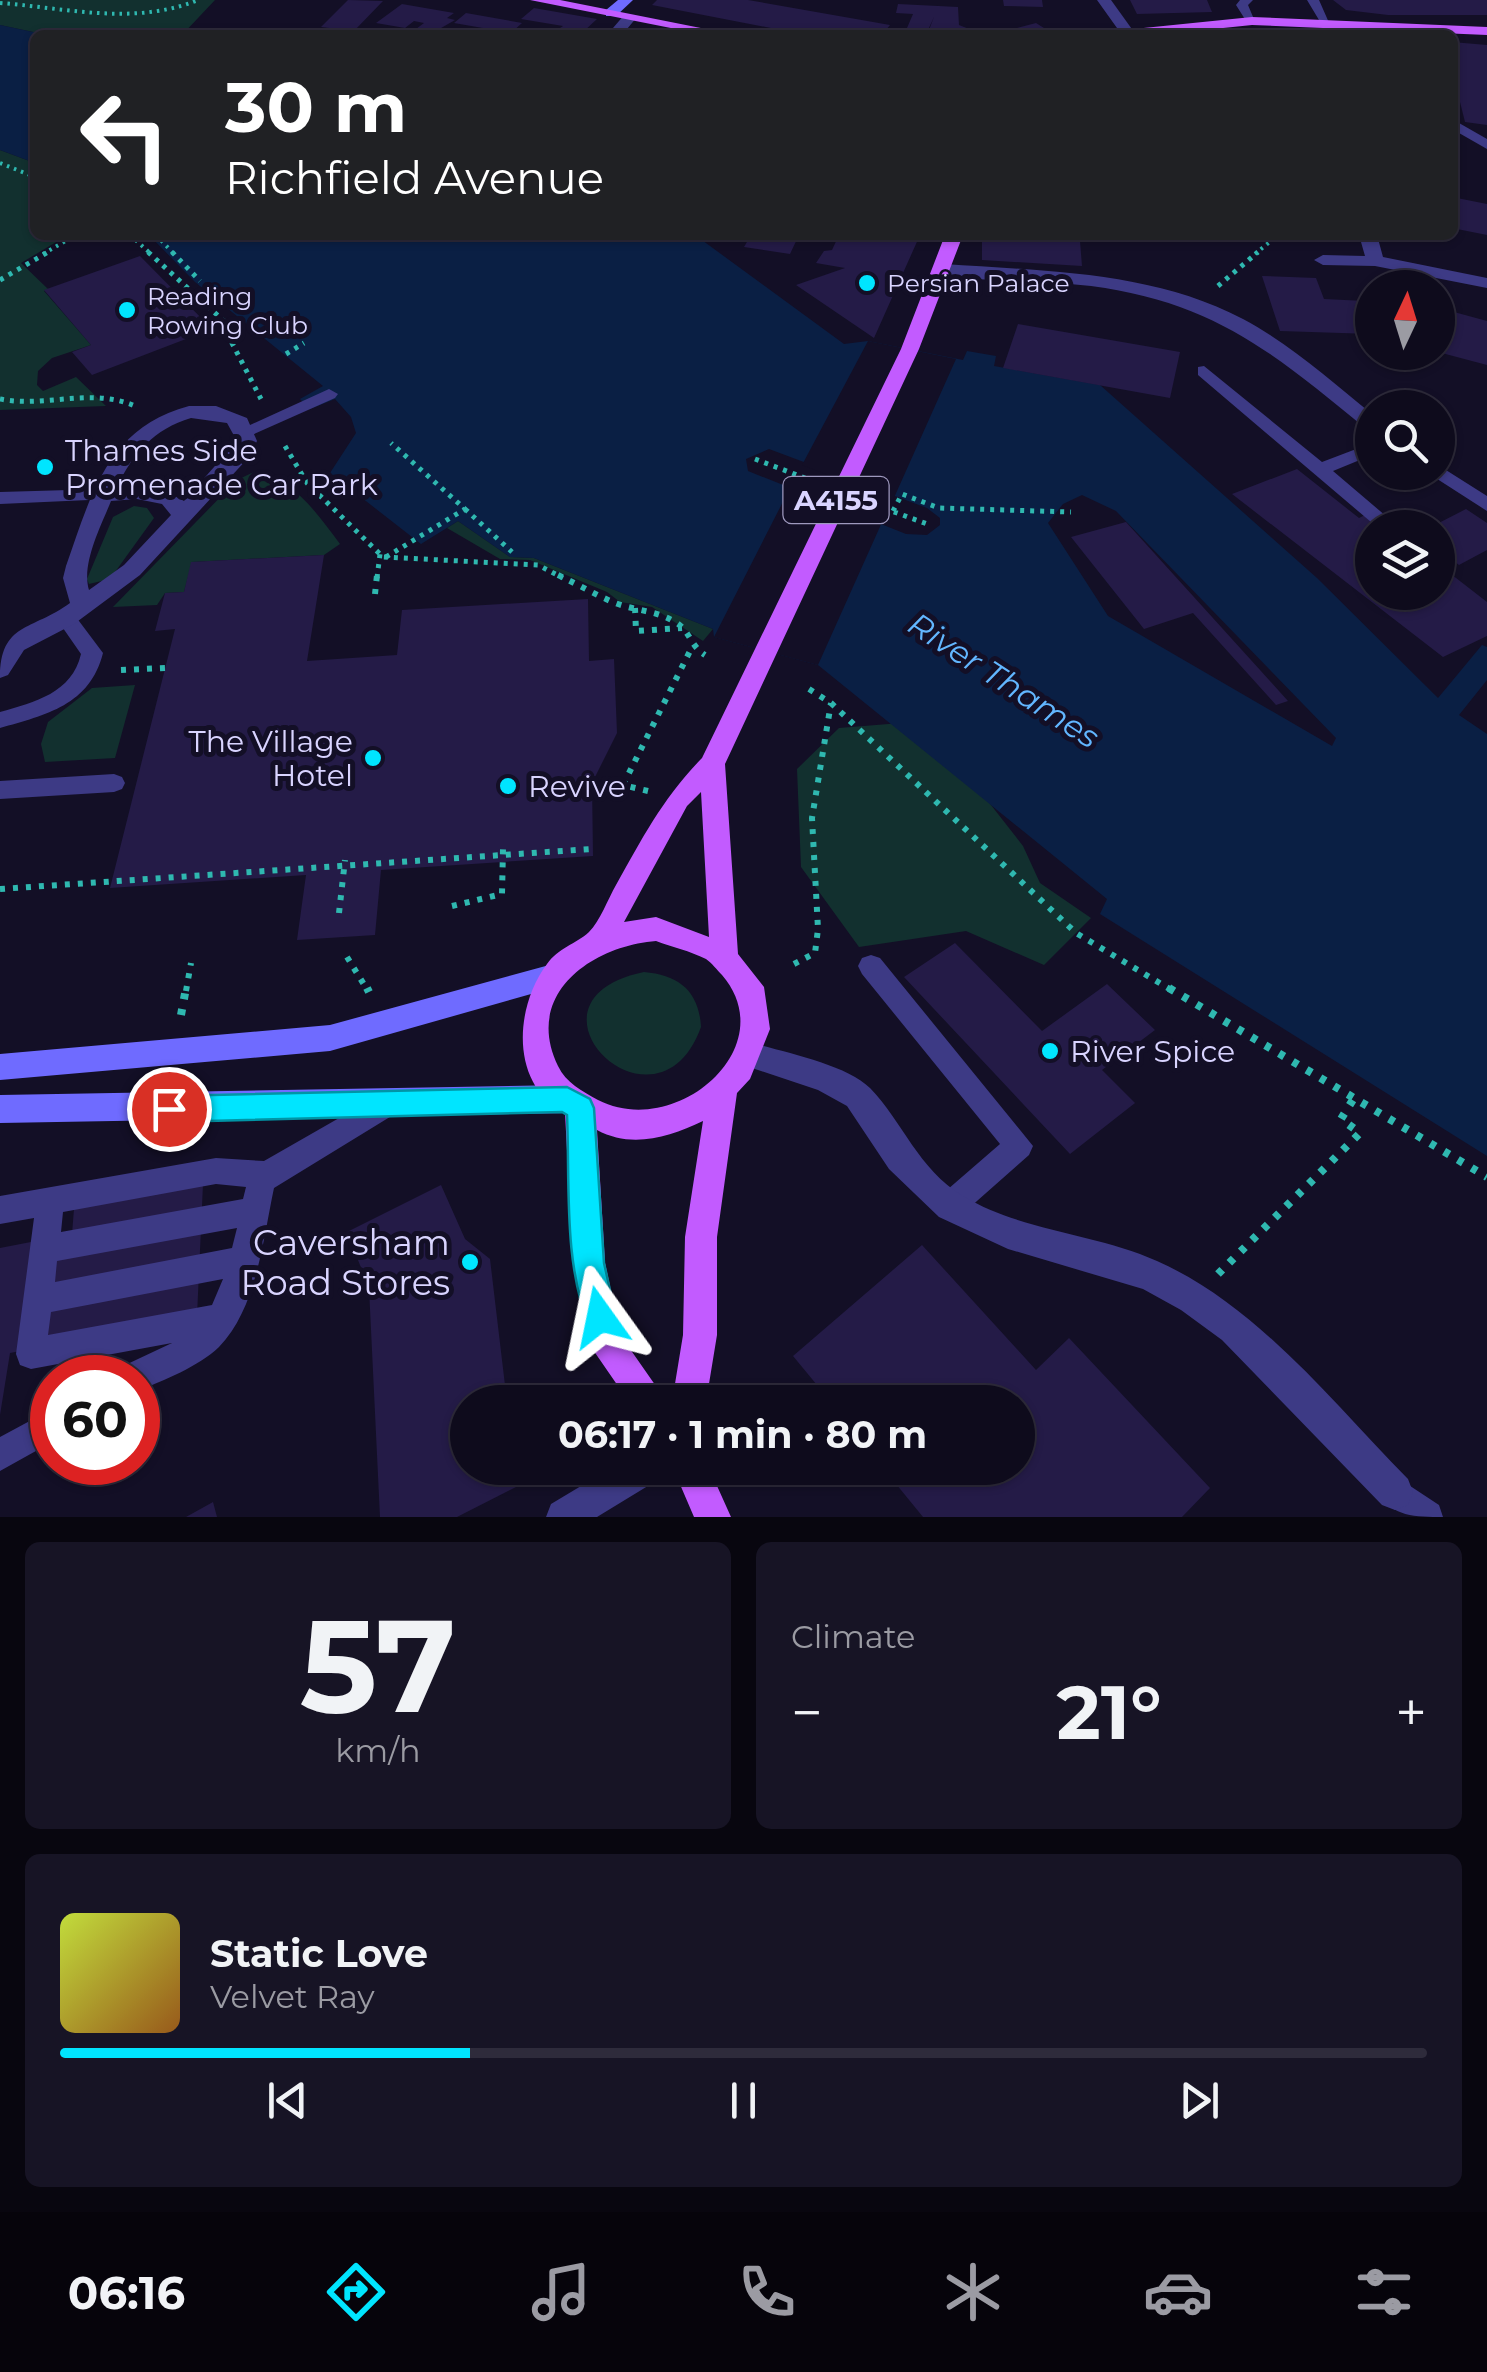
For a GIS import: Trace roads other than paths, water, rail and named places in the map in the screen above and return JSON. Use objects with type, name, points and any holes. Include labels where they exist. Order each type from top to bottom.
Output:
[{"type":"main road","points":[[537,0],[702,30]]},
{"type":"main road","points":[[1161,30],[1252,21],[1289,28],[1326,22],[1487,31]]},
{"type":"main road","name":"A4155","points":[[598,940],[678,799],[712,764],[910,349],[952,240]]},
{"type":"main road","name":"A4155","points":[[712,764],[724,955]]},
{"type":"main road","points":[[656,929],[689,935],[724,955],[742,977],[755,1006],[750,1055],[722,1094],[679,1118],[647,1125],[612,1121],[573,1104],[544,1069],[535,1040],[538,1006],[553,976],[573,955],[598,940],[656,929]]},
{"type":"main road","points":[[692,1385],[700,1334],[701,1237],[722,1094]]},
{"type":"main road","points":[[573,1104],[589,1263],[606,1344],[637,1385]]},
{"type":"main road","points":[[699,1485],[713,1517]]},
{"type":"street","points":[[611,13],[626,0]]},
{"type":"street","points":[[1104,0],[1119,30]]},
{"type":"street","points":[[618,30],[630,17]]},
{"type":"street","points":[[1369,240],[1375,261]]},
{"type":"street","points":[[1323,260],[1375,261],[1487,284]]},
{"type":"street","points":[[944,268],[1068,278],[1135,289],[1232,320],[1272,344],[1355,410]]},
{"type":"street","points":[[0,669],[16,644],[74,611],[132,570],[229,470],[247,441],[246,431],[230,415],[181,414],[158,422],[127,451],[104,495],[77,566],[74,611]]},
{"type":"street","points":[[104,495],[161,495],[180,507],[182,516]]},
{"type":"street","points":[[0,1067],[330,1038],[553,976]]},
{"type":"street","points":[[750,1055],[826,1079],[858,1096],[900,1159],[950,1206],[1008,1234],[1149,1274],[1194,1298],[1234,1328],[1395,1492]]},
{"type":"street","points":[[0,1109],[573,1104]]},
{"type":"street","points":[[564,1517],[616,1485]]},
{"type":"lane","points":[[1247,0],[1243,10],[1252,21]]},
{"type":"lane","points":[[1309,1],[1326,22]]},
{"type":"lane","points":[[1458,127],[1487,145]]},
{"type":"lane","points":[[1204,371],[1369,510]]},
{"type":"lane","points":[[246,431],[329,394]]},
{"type":"lane","points":[[1320,470],[1355,456]]},
{"type":"lane","points":[[1455,483],[1487,505]]},
{"type":"lane","points":[[0,498],[104,495]]},
{"type":"lane","points":[[0,720],[55,702],[79,687],[88,672],[92,653],[74,611]]},
{"type":"lane","points":[[0,790],[114,782]]},
{"type":"lane","points":[[871,966],[1019,1146],[950,1206]]},
{"type":"lane","points":[[0,1210],[216,1171],[267,1175],[388,1103]]},
{"type":"lane","points":[[160,1363],[207,1338],[222,1318],[267,1175]]},
{"type":"lane","points":[[50,1202],[31,1354],[222,1318]]},
{"type":"lane","points":[[44,1249],[254,1211]]},
{"type":"lane","points":[[38,1300],[243,1261]]},
{"type":"lane","points":[[0,1455],[30,1437]]},
{"type":"lane","points":[[1395,1492],[1426,1517]]},
{"type":"water","points":[[0,25],[30,31],[30,161],[0,150]]},
{"type":"water","name":"River Thames","points":[[154,240],[702,240],[844,344],[868,341],[963,360],[967,351],[996,356],[994,366],[1100,385],[1317,578],[1438,698],[1482,645],[1487,647],[1487,680],[1459,715],[1487,734],[1487,1156],[1100,914],[1107,899],[818,665],[714,637],[713,629],[534,558],[510,557],[458,521],[421,544],[330,473],[356,433],[351,417],[335,399],[310,409],[300,399],[323,386],[195,282]],"holes":[[[769,449],[927,508],[940,518],[940,525],[927,535],[906,534],[748,471],[746,459]],[[1082,495],[1116,511],[1336,738],[1332,746],[1108,616],[1048,523],[1063,504]]]},
{"type":"place","name":"Persian Palace","points":[[867,283]]},
{"type":"place","name":"Reading Rowing Club","points":[[127,310]]},
{"type":"place","name":"Thames Side Promenade Car Park","points":[[45,467]]},
{"type":"place","name":"The Village Hotel","points":[[373,758]]},
{"type":"place","name":"Revive","points":[[508,786]]},
{"type":"place","name":"River Spice","points":[[1050,1051]]},
{"type":"place","name":"Caversham Road Stores","points":[[470,1262]]}]
